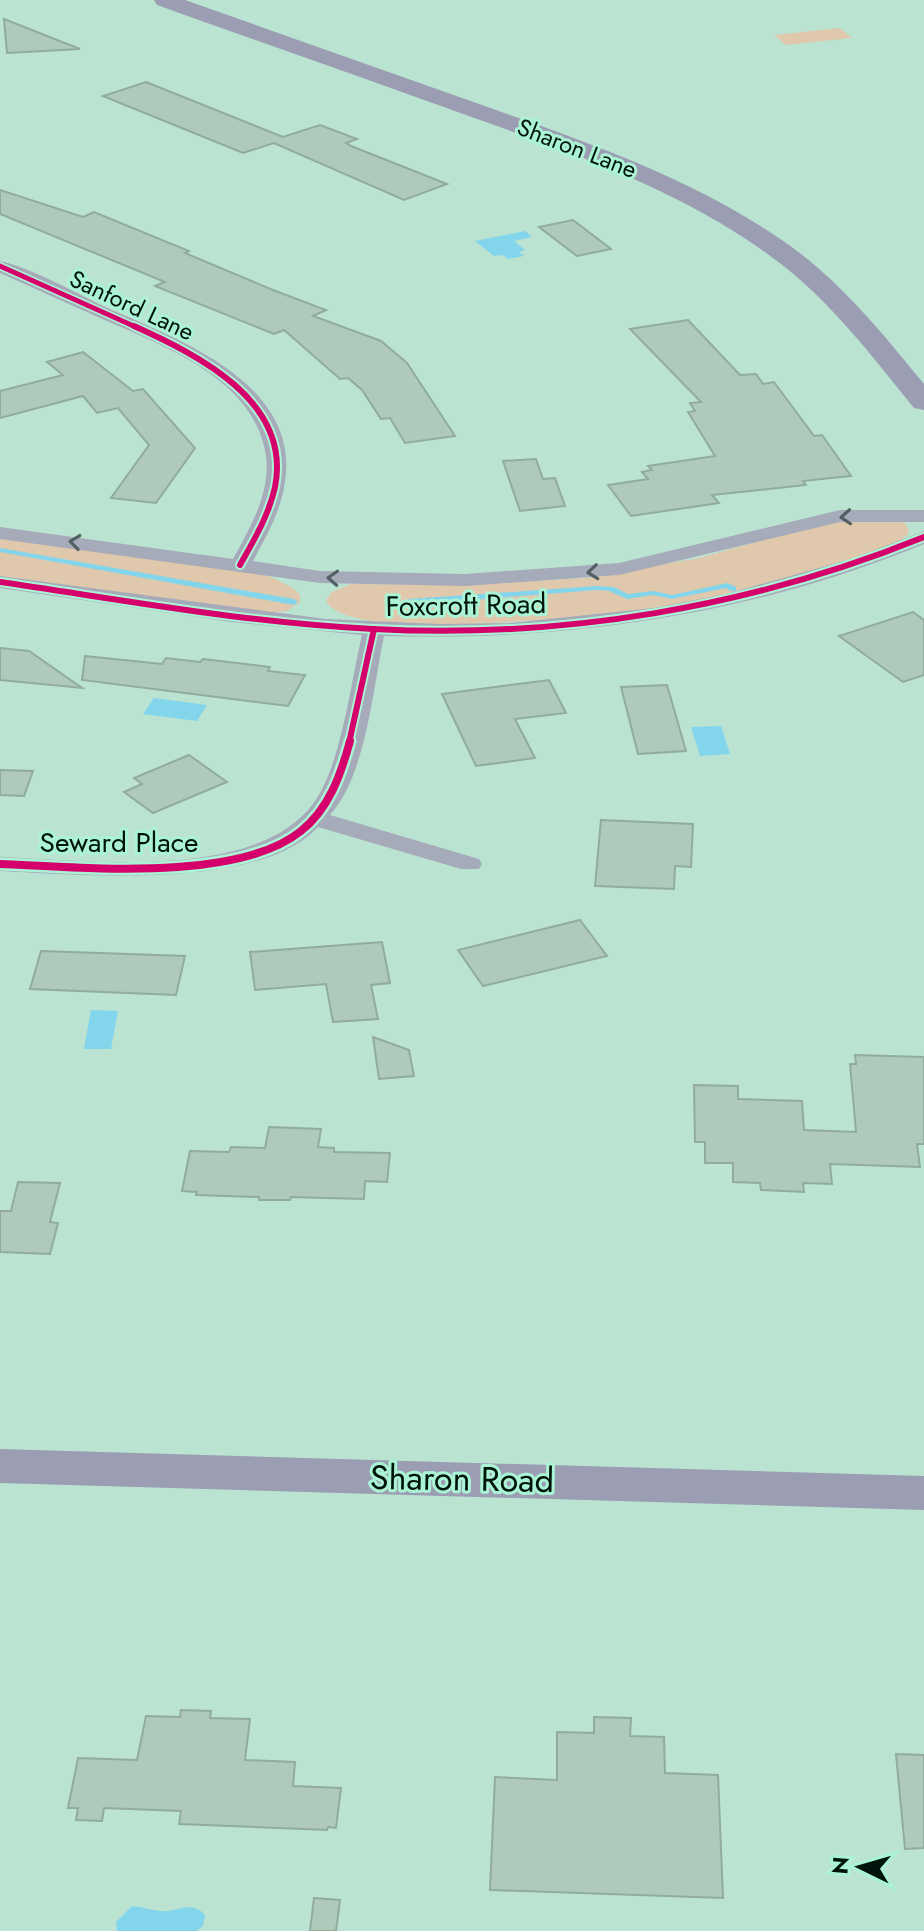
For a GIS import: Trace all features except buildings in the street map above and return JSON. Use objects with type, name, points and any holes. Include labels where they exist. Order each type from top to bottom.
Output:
[{"type":"main road","name":"Sharon Lane","points":[[165,0],[599,154],[699,200],[763,239],[828,290],[855,317],[924,402]]},
{"type":"main road","name":"Sharon Road","points":[[0,1466],[924,1493]]},
{"type":"street","name":"Sanford Lane","points":[[0,266],[174,345],[203,361],[242,390],[266,423],[277,454],[269,509],[240,565]]},
{"type":"street","name":"Foxcroft Road","points":[[0,533],[320,577],[545,576],[619,569],[666,560],[840,516],[924,516]]},
{"type":"street","name":"Foxcroft Road","points":[[0,582],[374,629],[540,626],[663,611],[807,580],[879,558],[924,537]]},
{"type":"street","points":[[374,629],[347,749],[326,805],[316,819],[470,864]]},
{"type":"street","name":"Seward Place","points":[[0,864],[161,867],[209,864],[268,849],[316,819]]},
{"type":"shaded area","points":[[840,28],[852,38],[786,45],[774,35]]},
{"type":"shaded area","points":[[853,519],[899,521],[906,524],[909,532],[892,546],[851,561],[700,600],[610,613],[493,623],[382,622],[344,614],[326,600],[332,592],[351,584],[456,585],[587,578],[699,558],[814,526]]},
{"type":"shaded area","points":[[0,537],[267,575],[293,588],[300,595],[300,602],[287,611],[264,613],[0,576]]},
{"type":"water","points":[[525,231],[532,237],[514,241],[525,250],[519,252],[524,256],[508,259],[503,255],[494,256],[475,241]]},
{"type":"water","points":[[154,698],[207,705],[197,721],[143,714]]},
{"type":"water","points":[[721,726],[730,754],[700,756],[691,727]]},
{"type":"water","points":[[91,1010],[118,1011],[111,1049],[84,1049]]},
{"type":"water","points":[[132,1906],[160,1911],[194,1908],[205,1915],[203,1926],[196,1931],[117,1931],[116,1922]]},
{"type":"waterway","points":[[0,550],[294,602]]},
{"type":"waterway","points":[[409,602],[597,588],[611,589],[627,597],[653,593],[672,597],[727,585],[733,589]]},
{"type":"cycle path","points":[[0,266],[178,347],[232,382],[253,403],[269,428],[277,471],[267,513],[240,565]]},
{"type":"cycle path","points":[[0,582],[232,616],[326,626],[440,631],[510,629],[582,624],[726,601],[795,584],[924,537]]},
{"type":"cycle path","points":[[0,864],[126,868],[223,861],[266,850],[301,832],[325,806],[342,767],[374,629]]}]
